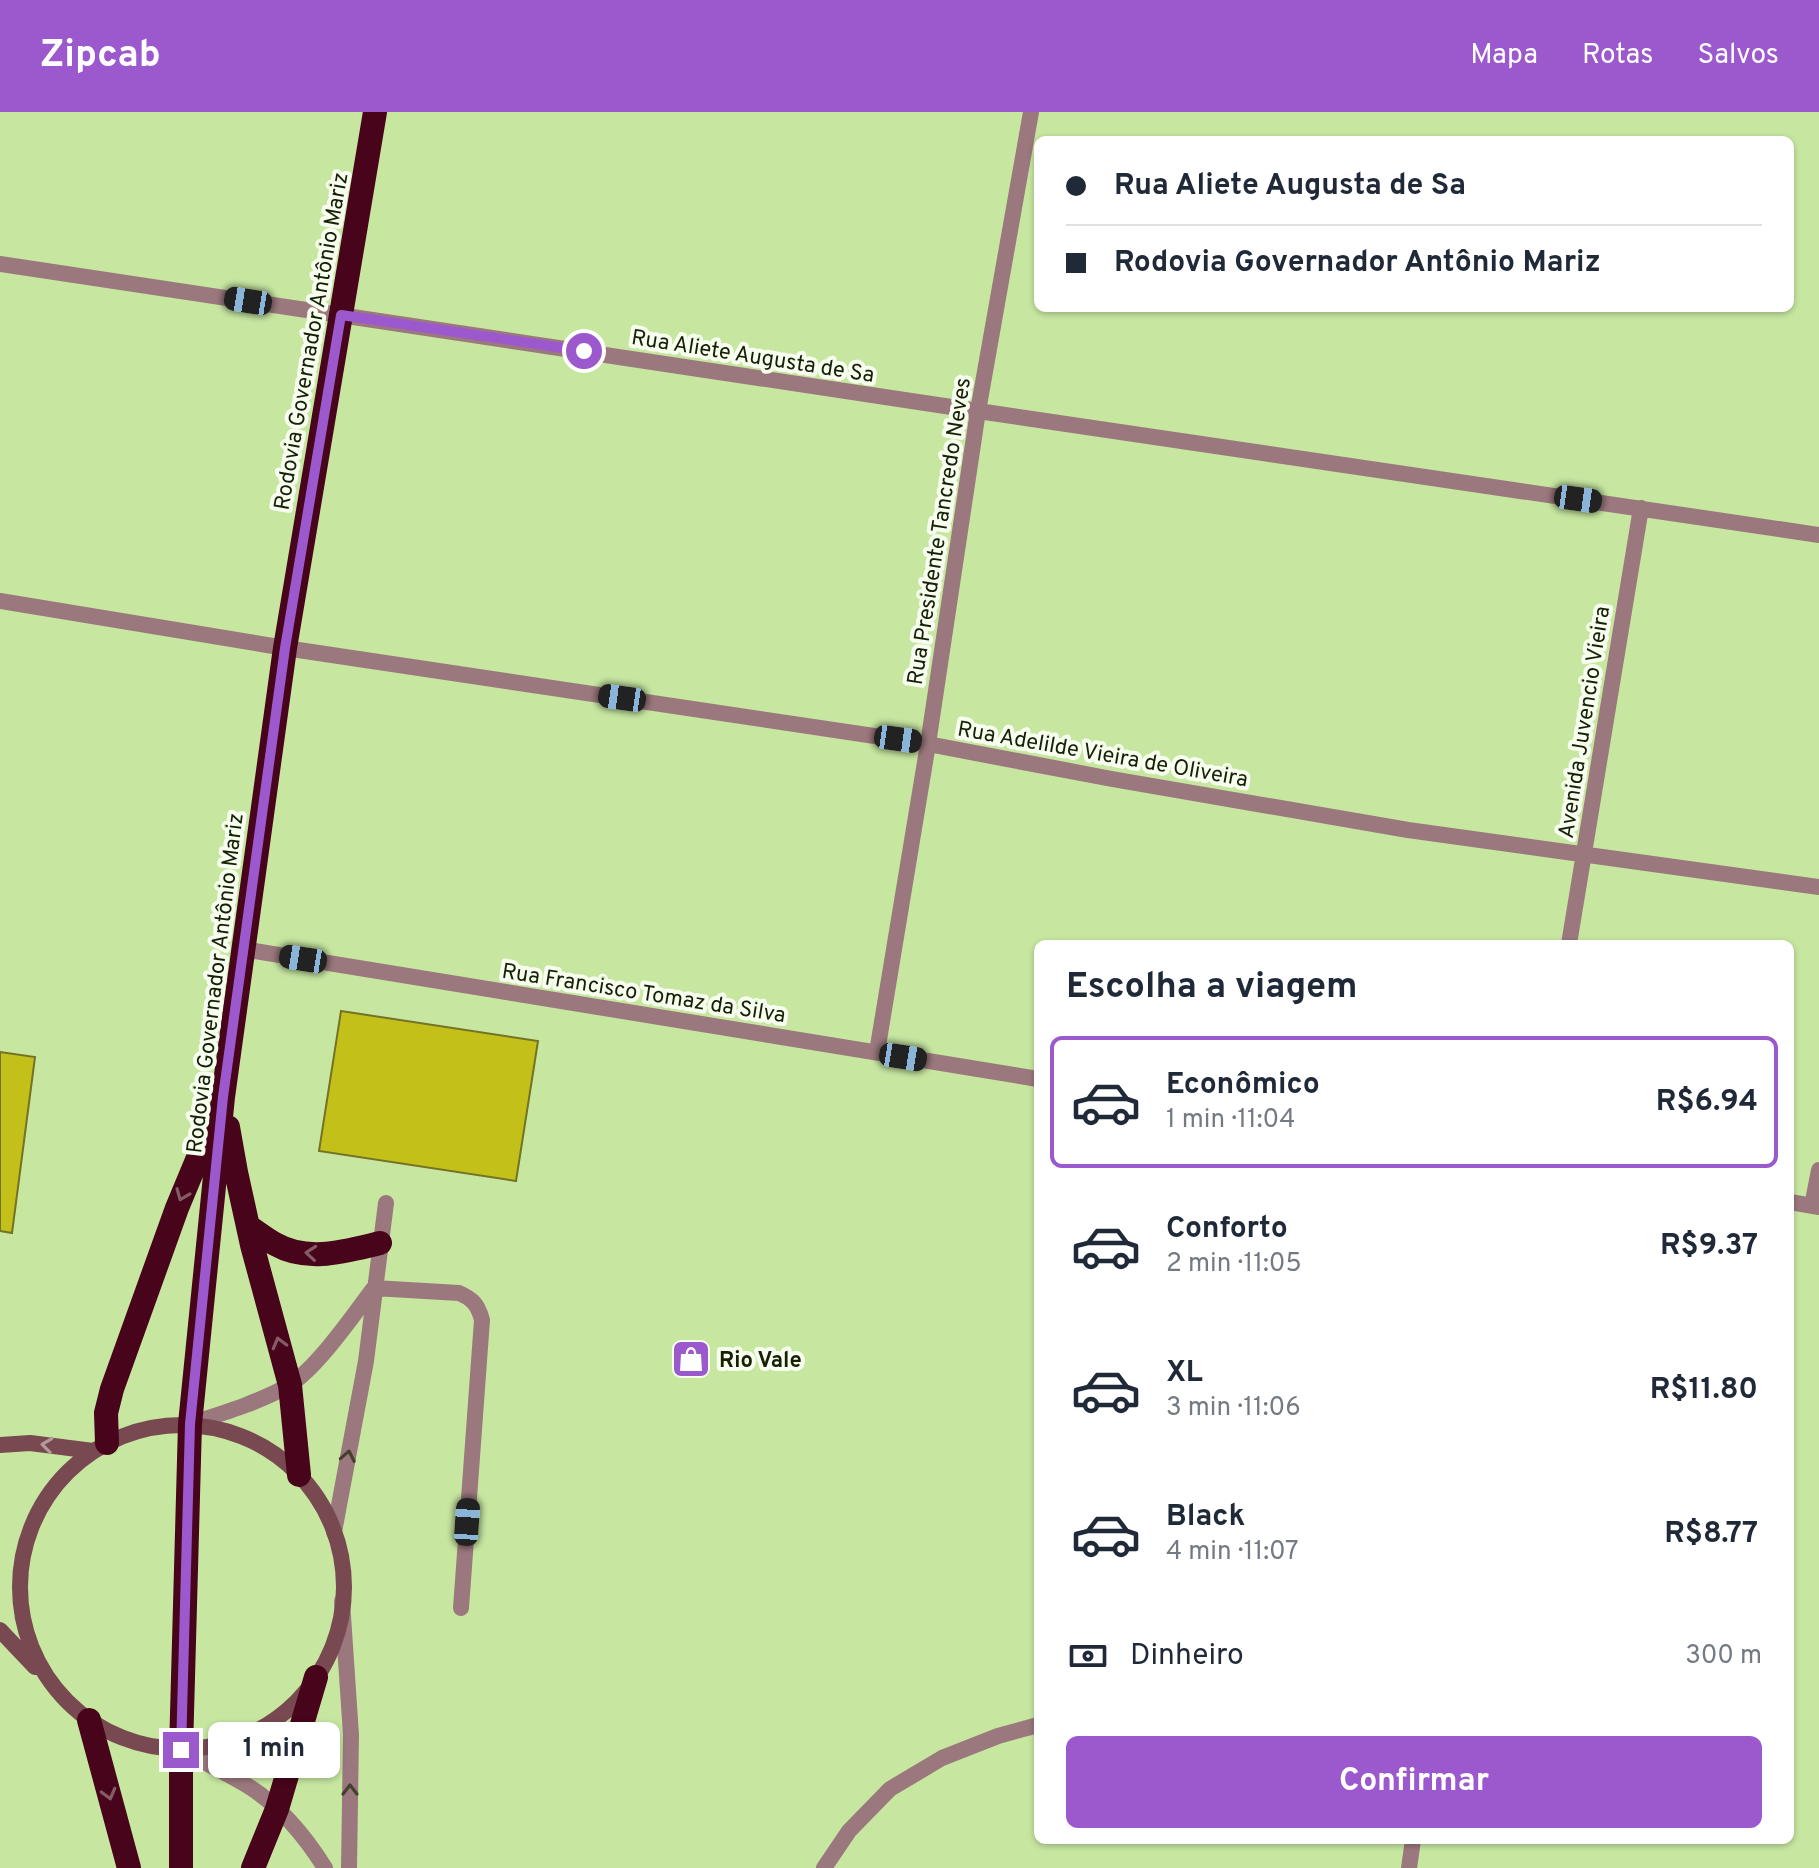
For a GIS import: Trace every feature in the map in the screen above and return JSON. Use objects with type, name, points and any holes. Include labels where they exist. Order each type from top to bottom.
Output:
[{"type":"highway","name":"Rodovia Governador Antônio Mariz","points":[[181,1868],[190,1424],[223,1097],[285,648],[375,112]]},
{"type":"highway","points":[[223,1097],[248,1226],[290,1385],[299,1475]]},
{"type":"highway","points":[[100,1447],[119,1365],[177,1208],[223,1097]]},
{"type":"highway","points":[[248,1226],[277,1246],[315,1255],[380,1243]]},
{"type":"highway","points":[[253,1868],[277,1809],[316,1677]]},
{"type":"highway","points":[[89,1720],[129,1868]]},
{"type":"main road","points":[[0,1630],[56,1690],[72,1706],[117,1737],[148,1746],[181,1750],[234,1741],[258,1730],[280,1716],[316,1677],[334,1640],[342,1601],[342,1566],[334,1532],[319,1502],[299,1475],[276,1455],[250,1439],[221,1429],[190,1424],[162,1425],[133,1431],[100,1447],[59,1481],[35,1519],[22,1563],[21,1608],[33,1651],[56,1690]]},
{"type":"main road","points":[[0,1445],[30,1443],[100,1447]]},
{"type":"street","name":"Rua Presidente Tancredo Neves","points":[[877,1052],[928,744],[978,411],[1031,112]]},
{"type":"street","name":"Rua Aliete Augusta de Sa","points":[[0,264],[1819,535]]},
{"type":"street","name":"Avenida Juvencio Vieira","points":[[1570,940],[1641,508]]},
{"type":"street","name":"Rua Adelilde Vieira de Oliveira","points":[[0,601],[285,648],[928,744],[1377,825],[1819,887]]},
{"type":"street","name":"Rua Francisco Tomaz da Silva","points":[[243,949],[1034,1078]]},
{"type":"street","points":[[1794,1203],[1815,1206],[1819,1170]]},
{"type":"street","points":[[334,1532],[366,1361],[386,1203]]},
{"type":"street","points":[[190,1424],[242,1407],[290,1385],[313,1363],[374,1288]]},
{"type":"street","points":[[374,1288],[459,1293],[472,1298],[479,1307],[482,1320],[461,1608]]},
{"type":"street","points":[[342,1601],[351,1735],[349,1868]]},
{"type":"street","points":[[824,1868],[849,1831],[890,1789],[942,1758],[998,1736],[1034,1726]]},
{"type":"street","points":[[181,1750],[250,1787],[277,1809],[298,1829],[325,1868]]},
{"type":"street","points":[[1409,1868],[1412,1844]]},
{"type":"building","points":[[341,1011],[538,1041],[516,1181],[319,1151]]},
{"type":"building","points":[[0,1052],[35,1057],[12,1233],[0,1231]]},
{"type":"place","name":"Rio Vale","points":[[691,1359]]},
{"type":"route","points":[[181,1750],[190,1424],[223,1097],[285,648],[341,315],[584,351]]}]
